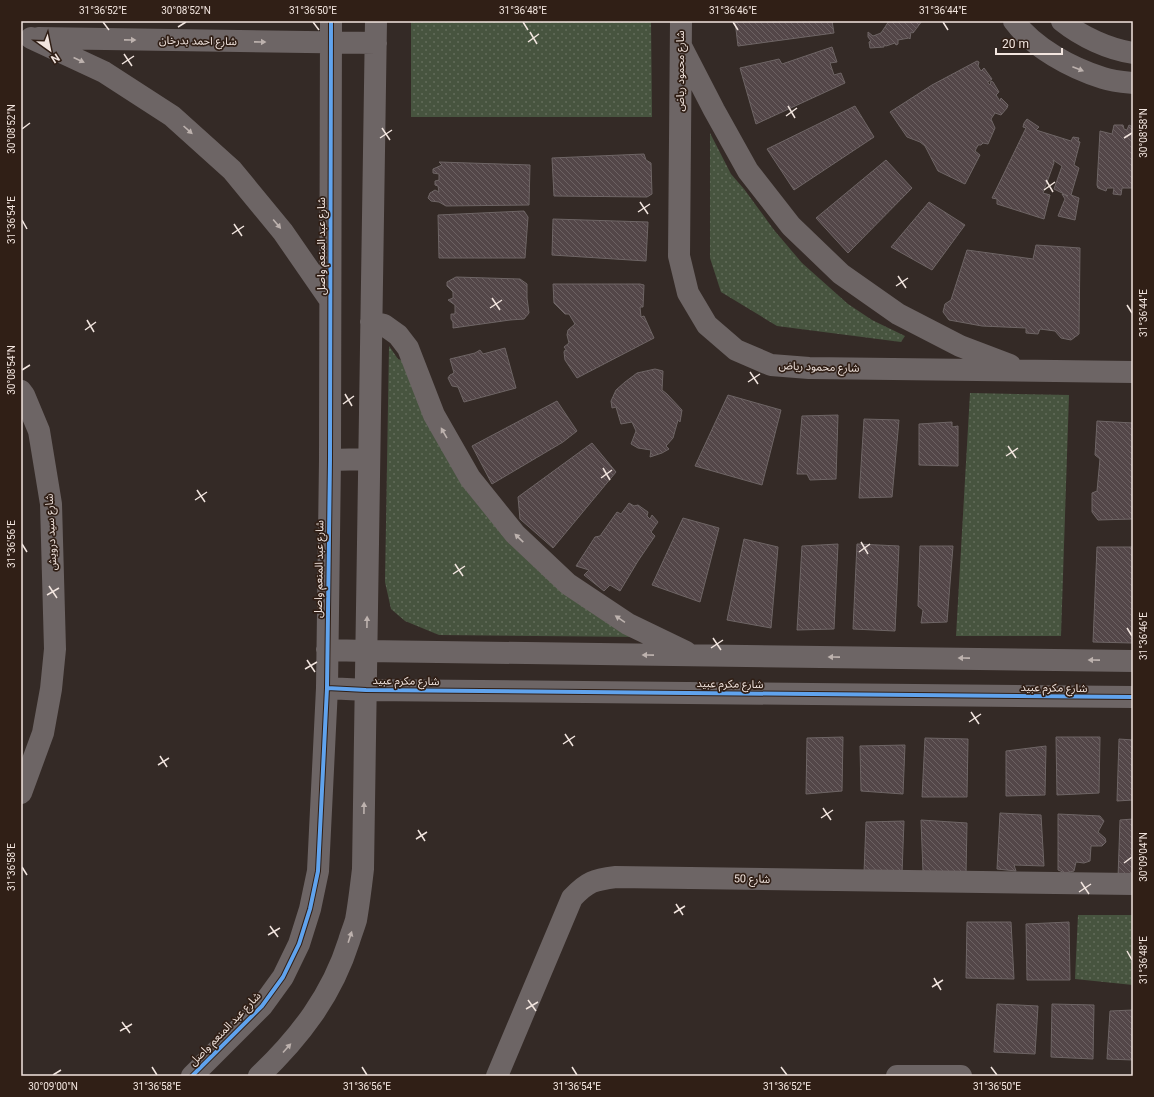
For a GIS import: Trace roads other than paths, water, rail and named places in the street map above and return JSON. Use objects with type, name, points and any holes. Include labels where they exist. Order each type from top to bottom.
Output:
[{"type":"street","name":"شارع عبد المنعم واصل","points":[[192,1076],[262,1006],[283,977],[299,944],[310,909],[318,871],[326,688],[330,460],[330,21]]},
{"type":"street","points":[[259,1076],[301,1032],[325,998],[343,961],[355,921],[363,869],[376,21]]},
{"type":"street","name":"شارع محمود رياض","points":[[681,21],[678,256],[688,293],[708,325],[736,350],[771,364],[809,368],[1133,372]]},
{"type":"street","points":[[1014,21],[1043,49],[1072,66],[1104,78],[1133,83]]},
{"type":"street","points":[[1062,21],[1072,29],[1100,44],[1133,54]]},
{"type":"street","name":"شارع احمد بدرخان","points":[[26,38],[376,43]]},
{"type":"street","points":[[26,38],[104,72],[172,116],[232,170],[283,232],[330,300]]},
{"type":"street","points":[[680,46],[748,171],[791,226],[841,274],[898,314],[960,346],[1025,371]]},
{"type":"street","points":[[371,322],[384,325],[398,335],[408,348],[434,415],[470,478],[515,534],[574,588],[628,624],[693,655]]},
{"type":"street","name":"شارع سيد درويش","points":[[21,391],[39,431],[51,504],[55,649],[51,689],[43,733],[21,793]]},
{"type":"street","points":[[330,460],[369,459]]},
{"type":"street","points":[[327,650],[366,652],[1133,661]]},
{"type":"street","name":"شارع مكرم عبيد","points":[[326,688],[366,690],[1133,697]]},
{"type":"street","name":"شارع 50","points":[[497,1076],[572,898],[584,886],[599,879],[616,876],[1133,884]]},
{"type":"street","points":[[897,1076],[962,1076]]}]
